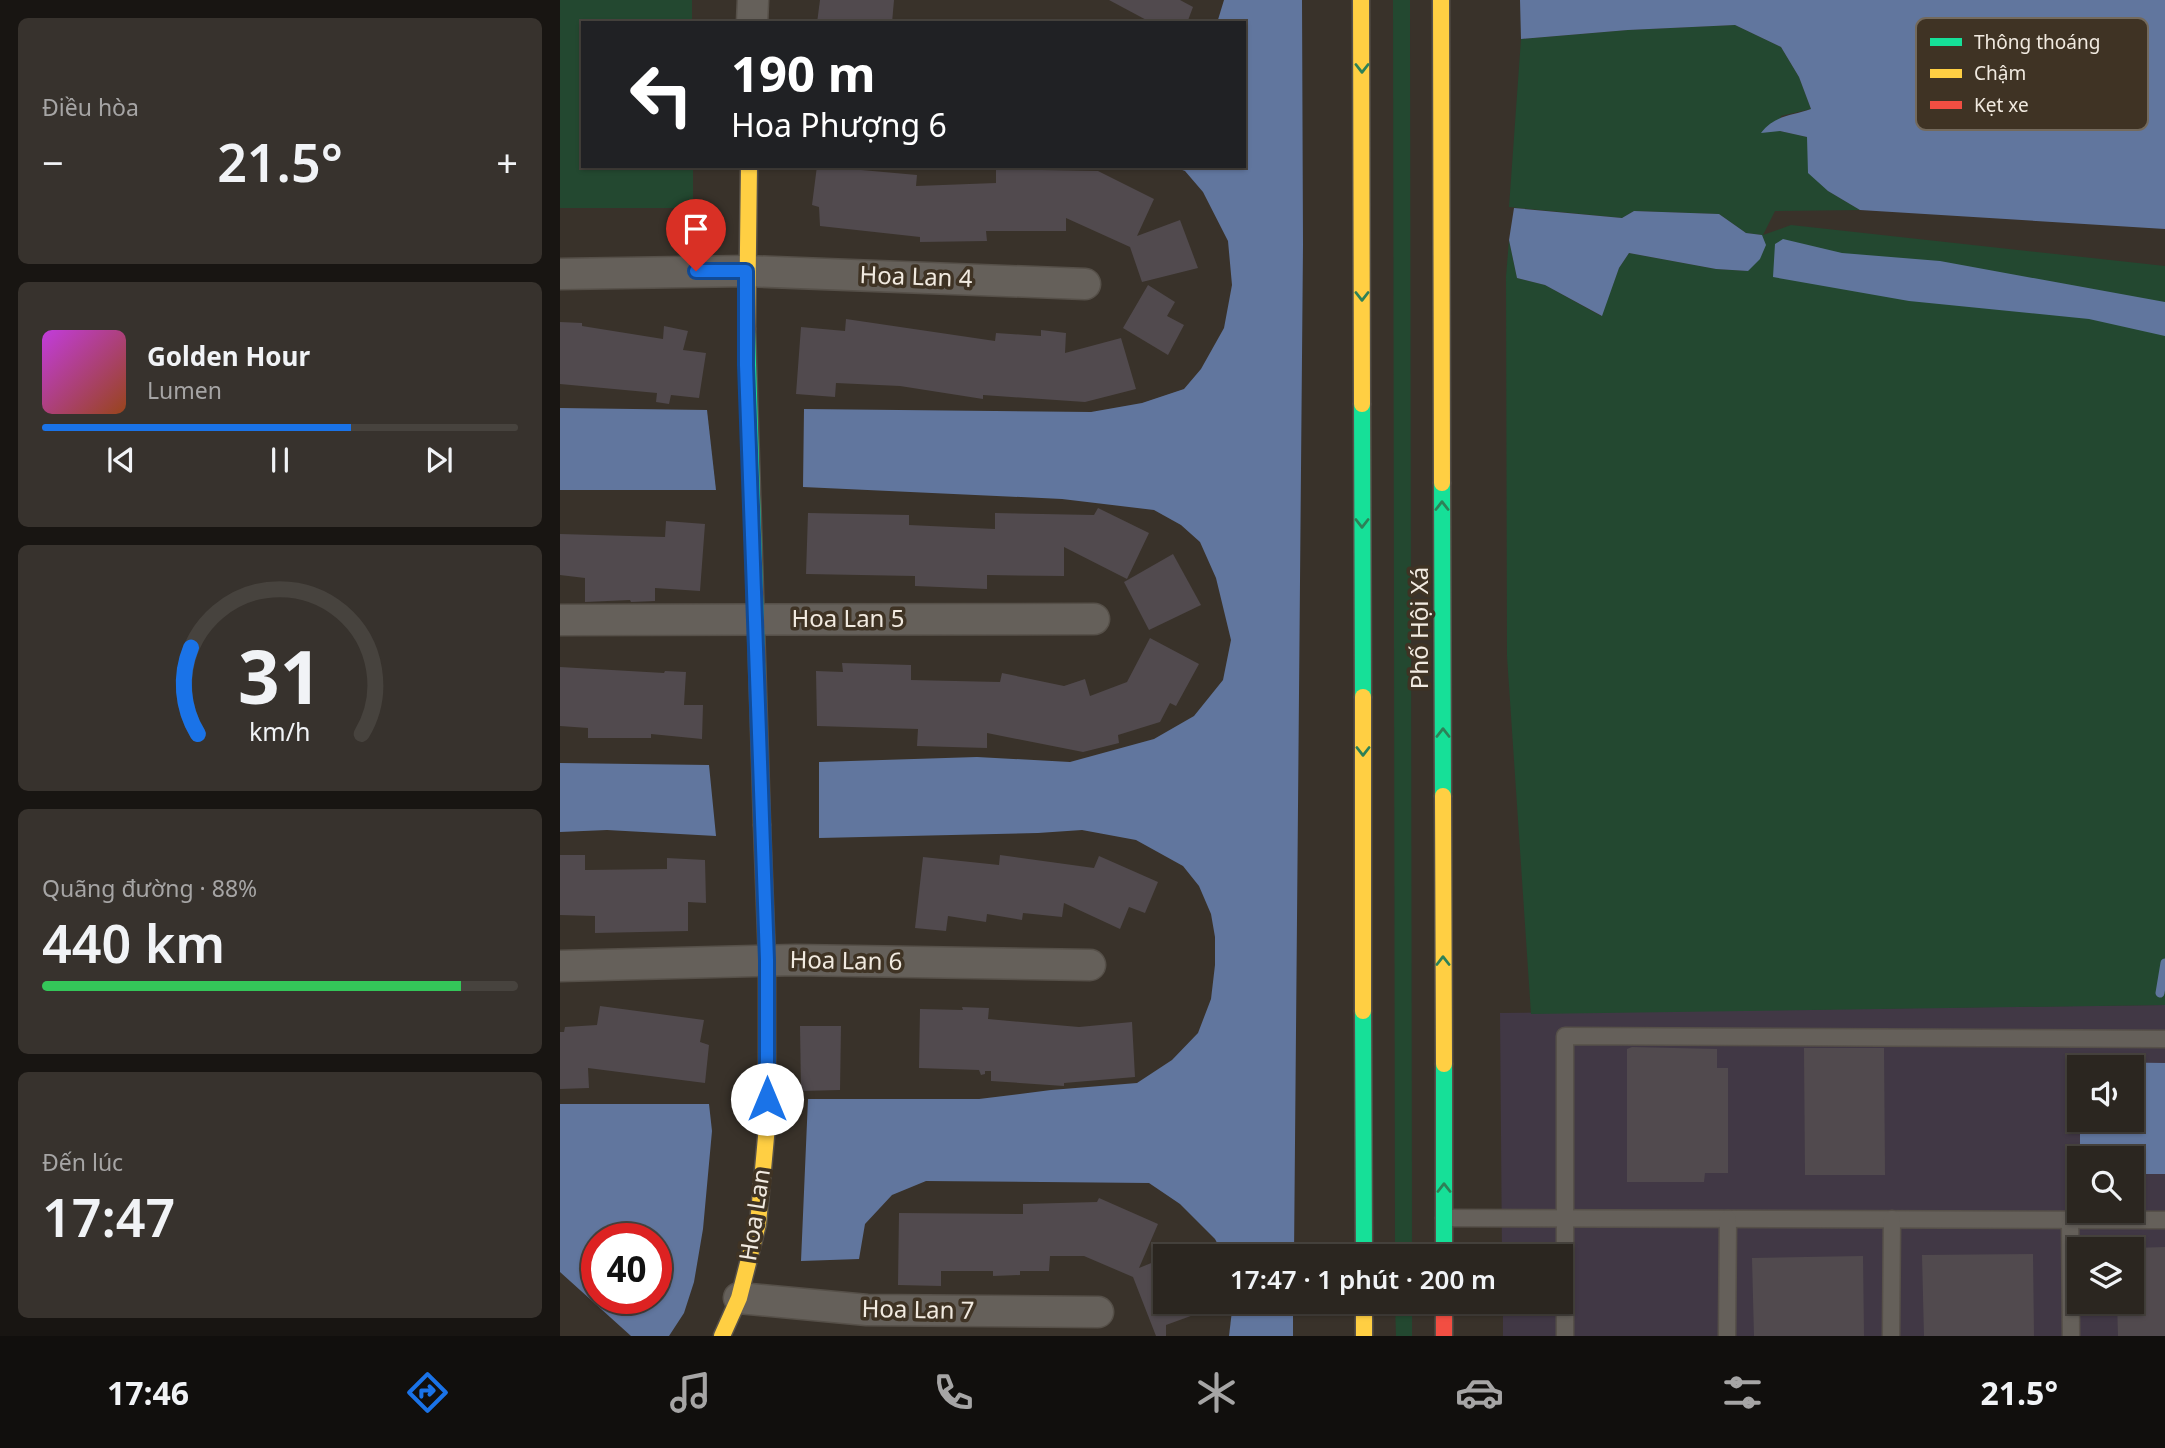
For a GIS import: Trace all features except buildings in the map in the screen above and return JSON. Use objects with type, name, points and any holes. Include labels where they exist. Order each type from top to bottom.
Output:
[{"type":"main road","points":[[1362,0],[1364,1244]]},
{"type":"main road","name":"Phố Hội Xá","points":[[1441,0],[1444,1244]]},
{"type":"main road","name":"Hoa Lan","points":[[722,1336],[739,1298],[758,1224],[767,1126],[767,960],[746,365],[748,168]]},
{"type":"main road","points":[[1364,1314],[1364,1336]]},
{"type":"main road","points":[[1444,1314],[1444,1336]]},
{"type":"street","points":[[752,21],[753,0]]},
{"type":"street","name":"Hoa Lan 4","points":[[560,274],[746,271],[1085,284]]},
{"type":"street","name":"Hoa Lan 5","points":[[560,620],[1094,619]]},
{"type":"street","name":"Hoa Lan 6","points":[[560,966],[767,960],[1090,965]]},
{"type":"street","name":"Hoa Lan 7","points":[[739,1298],[867,1310],[1098,1312]]},
{"type":"lane","points":[[1564,1336],[1565,1036],[2165,1039]]},
{"type":"lane","points":[[1444,1218],[2067,1220]]},
{"type":"lane","points":[[1727,1336],[1728,1219]]},
{"type":"lane","points":[[1891,1336],[1892,1219]]},
{"type":"lane","points":[[2144,1220],[2165,1220]]},
{"type":"lane","points":[[2070,1223],[2071,1336]]},
{"type":"shaded area","points":[[2165,1005],[2165,1336],[1503,1336],[1503,1314],[1573,1314],[1573,1244],[1502,1244],[1500,1013]]},
{"type":"green space","points":[[560,0],[692,0],[692,21],[581,21],[581,168],[693,168],[693,208],[560,208]]},
{"type":"green space","points":[[1393,0],[1410,0],[1412,1244],[1395,1244]]},
{"type":"green space","points":[[1735,25],[1781,47],[1799,77],[1811,109],[1781,116],[1780,131],[1807,137],[1828,191],[1860,210],[1775,211],[1763,235],[1791,225],[2165,266],[2165,1005],[1531,1014],[1507,656],[1506,277],[1509,240],[1517,278],[1545,285],[1601,316],[1619,268],[1629,253],[1716,269],[1748,271],[1762,235],[1746,233],[1719,214],[1634,211],[1622,218],[1509,207],[1521,39]]},
{"type":"green space","points":[[1395,1314],[1412,1314],[1412,1336],[1396,1336]]},
{"type":"water","points":[[1224,0],[1302,0],[1303,245],[1294,1244],[1218,1244],[1180,1204],[1149,1183],[926,1181],[892,1195],[865,1224],[859,1259],[801,1261],[808,1099],[979,1099],[1137,1083],[1172,1060],[1198,1033],[1211,999],[1215,937],[1211,914],[1199,886],[1183,866],[1136,840],[1082,830],[819,838],[819,762],[977,757],[1070,762],[1154,739],[1194,716],[1223,680],[1231,640],[1216,578],[1200,542],[1181,525],[1154,510],[1062,499],[803,487],[804,409],[1091,412],[1142,403],[1184,389],[1201,369],[1224,328],[1232,285],[1228,241],[1203,192],[1185,171],[1177,168],[1246,168],[1246,21],[1218,21]]},
{"type":"water","points":[[1520,0],[2165,0],[2165,229],[1860,210],[1828,191],[1808,173],[1807,137],[1780,131],[1761,133],[1778,119],[1811,109],[1799,77],[1781,47],[1735,25],[1521,39]]},
{"type":"water","points":[[1514,208],[1622,218],[1634,211],[1719,214],[1746,233],[1762,235],[1766,245],[1760,259],[1748,271],[1716,269],[1629,253],[1619,268],[1602,316],[1545,285],[1517,278],[1509,240]]},
{"type":"water","points":[[1783,239],[1842,253],[1940,261],[2165,302],[2165,336],[2089,319],[1909,301],[1773,277],[1775,244]]},
{"type":"water","points":[[560,408],[707,410],[716,490],[560,490]]},
{"type":"water","points":[[560,763],[709,765],[716,836],[607,830],[560,832]]},
{"type":"water","points":[[2144,1063],[2165,1063],[2165,1174],[2144,1174],[2144,1146],[2080,1146],[2080,1132],[2144,1132]]},
{"type":"water","points":[[560,1104],[709,1104],[712,1131],[703,1229],[694,1282],[684,1313],[669,1336],[631,1336],[607,1314],[672,1314],[672,1223],[581,1223],[581,1291],[560,1272]]},
{"type":"water","points":[[1232,1314],[1293,1314],[1293,1336],[1229,1336]]},
{"type":"waterway","points":[[2160,993],[2165,963]]},
{"type":"traffic: fast","points":[[747,329],[762,825]]},
{"type":"traffic: fast","points":[[1362,404],[1363,697]]},
{"type":"traffic: fast","points":[[1442,483],[1443,796]]},
{"type":"traffic: fast","points":[[1363,1011],[1364,1244]]},
{"type":"traffic: fast","points":[[1444,1064],[1444,1244]]},
{"type":"traffic: slow","points":[[1361,0],[1362,404]]},
{"type":"traffic: slow","points":[[1441,0],[1442,483]]},
{"type":"traffic: slow","points":[[747,329],[749,168]]},
{"type":"traffic: slow","points":[[1363,697],[1363,1011]]},
{"type":"traffic: slow","points":[[1443,796],[1444,1064]]},
{"type":"traffic: slow","points":[[722,1336],[739,1298],[758,1224],[767,1126],[767,960],[762,825]]},
{"type":"traffic: slow","points":[[1364,1314],[1364,1336]]},
{"type":"traffic: jam","points":[[1444,1314],[1444,1336]]},
{"type":"route","points":[[696,271],[746,271],[750,497],[767,960],[767,1099]]}]
